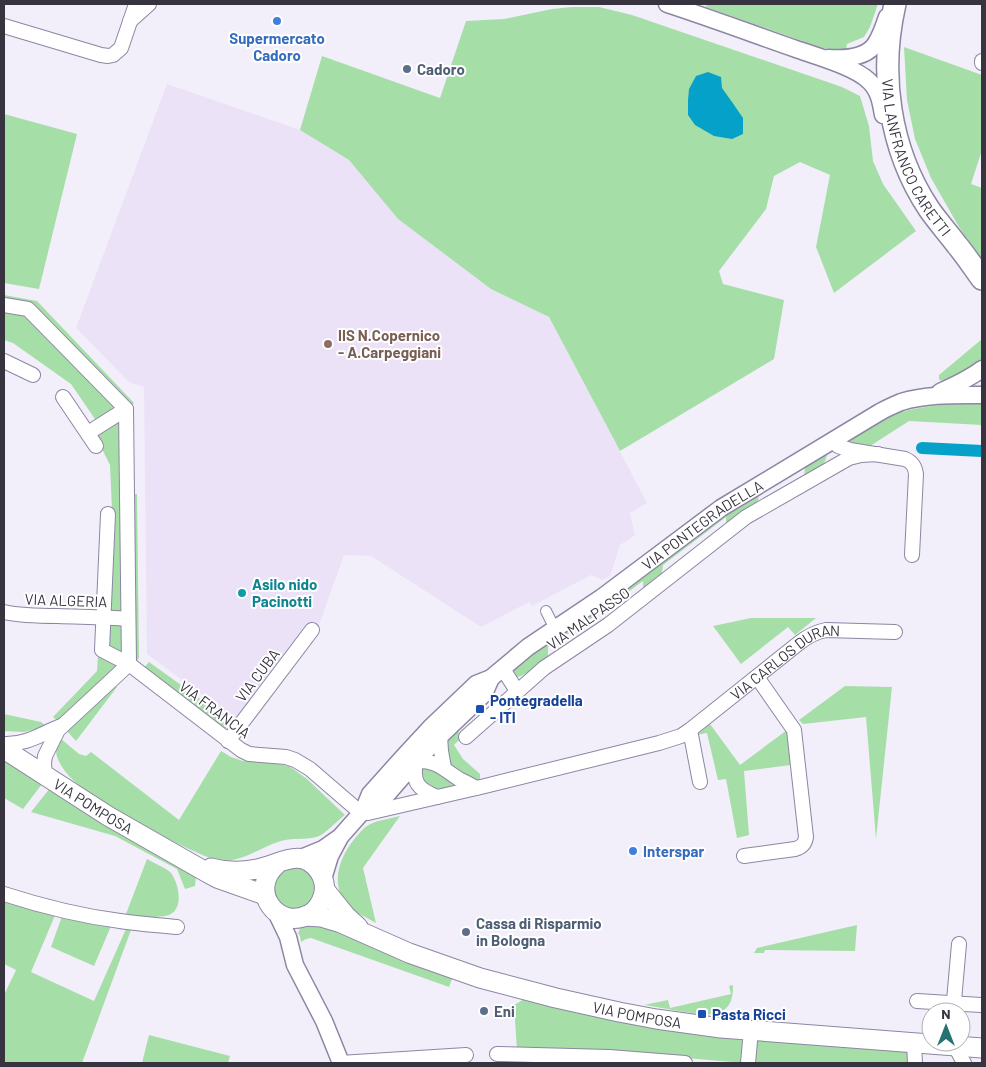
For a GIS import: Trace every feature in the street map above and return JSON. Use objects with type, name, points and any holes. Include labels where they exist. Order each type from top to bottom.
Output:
[{"type":"main road","name":"VIA LANFRANCO CARETTI","points":[[893,4],[890,34],[894,66],[901,90],[904,119],[913,150],[957,244]]},
{"type":"main road","name":"VIA LANFRANCO CARETTI","points":[[907,4],[894,66],[890,104],[896,137],[907,167],[922,198],[982,279]]},
{"type":"main road","name":"VIA POMPOSA","points":[[4,749],[108,816],[217,878],[265,895]]},
{"type":"main road","name":"VIA POMPOSA","points":[[186,860],[214,869],[231,871],[255,869],[277,864],[288,858],[301,858],[314,865],[321,874],[324,884],[346,916],[369,935]]},
{"type":"main road","points":[[276,912],[268,903],[264,886],[266,878],[277,864]]},
{"type":"main road","points":[[303,917],[320,905],[324,895],[324,884]]},
{"type":"main road","name":"VIA POMPOSA","points":[[276,912],[290,918],[321,917],[335,921],[393,946],[480,978],[578,1003],[656,1019],[721,1028],[921,1043]]},
{"type":"street","points":[[4,26],[108,56],[118,52],[121,48],[136,4]]},
{"type":"street","points":[[130,22],[149,4]]},
{"type":"street","points":[[852,57],[867,52],[876,44],[893,4]]},
{"type":"street","points":[[675,5],[861,74],[871,82],[879,96],[890,146],[898,170],[904,182],[922,198]]},
{"type":"street","points":[[809,54],[830,58],[852,57],[894,66]]},
{"type":"street","points":[[861,74],[878,73],[894,66]]},
{"type":"street","points":[[4,305],[28,309],[126,409],[129,664],[62,725],[52,740],[45,756],[45,775]]},
{"type":"street","points":[[4,361],[33,375]]},
{"type":"street","name":"VIA PONTEGRADELLA","points":[[928,397],[961,383],[982,369]]},
{"type":"street","name":"VIA PONTEGRADELLA","points":[[412,756],[432,726],[476,684],[497,674],[528,647],[601,598],[721,508],[894,404],[928,397],[982,396]]},
{"type":"street","points":[[63,397],[96,446]]},
{"type":"street","points":[[88,433],[126,409]]},
{"type":"street","points":[[826,471],[832,457],[833,440]]},
{"type":"street","name":"VIA MALPASSO","points":[[833,440],[842,448],[908,460],[912,464],[915,470],[912,555]]},
{"type":"street","name":"VIA MALPASSO","points":[[466,736],[544,668],[608,625],[746,518],[853,456],[878,454]]},
{"type":"street","points":[[104,617],[108,514]]},
{"type":"street","points":[[108,530],[127,530]]},
{"type":"street","points":[[546,611],[555,629]]},
{"type":"street","name":"VIA ALGERIA","points":[[4,612],[39,616],[128,619]]},
{"type":"street","name":"VIA FRANCIA","points":[[104,617],[102,650],[129,664],[241,750],[249,754],[286,757],[300,762],[361,813]]},
{"type":"street","name":"VIA CUBA","points":[[228,741],[312,630]]},
{"type":"street","name":"VIA CARLOS DURAN","points":[[361,813],[476,788],[681,736],[808,636],[826,630],[895,632]]},
{"type":"street","points":[[497,674],[517,691]]},
{"type":"street","name":"VIA PONTEGRADELLA","points":[[324,884],[330,856],[340,837],[361,813],[370,794],[412,756],[440,736],[484,694],[497,674]]},
{"type":"street","points":[[744,856],[800,848],[805,842],[806,837],[794,730],[757,677]]},
{"type":"street","points":[[4,744],[27,742],[62,725]]},
{"type":"street","points":[[690,730],[700,782]]},
{"type":"street","points":[[440,736],[444,768]]},
{"type":"street","points":[[437,797],[420,788],[414,776],[412,756],[431,761],[476,788]]},
{"type":"street","name":"VIA PONTEGRADELLA","points":[[301,858],[323,849],[340,837]]},
{"type":"street","points":[[4,894],[30,902],[101,918],[178,927]]},
{"type":"street","points":[[276,912],[288,937],[295,965],[324,1021],[340,1063],[466,1055]]},
{"type":"street","points":[[290,948],[303,917]]},
{"type":"street","points":[[954,1002],[959,944]]},
{"type":"street","points":[[917,1001],[922,1002]]},
{"type":"street","points":[[748,1063],[751,1030]]},
{"type":"street","points":[[914,1043],[914,1063]]},
{"type":"street","points":[[957,1052],[964,1063]]},
{"type":"street","points":[[497,1054],[610,1057],[638,1061],[685,1063]]},
{"type":"shaded area","name":"IIS N.Copernico - A.Carpeggiani","points":[[167,84],[300,130],[349,160],[398,219],[491,289],[549,317],[647,503],[630,513],[635,535],[620,545],[610,576],[603,580],[591,575],[532,606],[529,602],[481,627],[371,556],[344,555],[314,639],[245,726],[147,654],[144,387],[129,382],[76,328]]},
{"type":"green space","points":[[707,4],[878,4],[870,27],[864,37],[847,44],[846,51],[822,48],[706,7]]},
{"type":"green space","points":[[599,7],[632,15],[842,87],[860,96],[869,126],[873,161],[883,184],[916,231],[834,293],[816,247],[830,175],[800,162],[774,176],[766,209],[719,271],[723,284],[784,300],[774,359],[620,451],[549,317],[491,289],[398,219],[349,160],[300,130],[322,56],[440,98],[466,21],[504,19],[552,9]]},
{"type":"green space","points":[[904,47],[982,75],[982,150],[971,184],[982,188],[982,260],[959,227],[931,178],[915,139],[907,100]]},
{"type":"green space","points":[[4,114],[77,134],[39,289],[4,283]]},
{"type":"green space","points":[[4,295],[37,301],[134,403],[128,407],[31,307],[4,302]]},
{"type":"green space","points":[[4,310],[27,315],[117,409],[97,422],[71,384],[13,343],[4,340]]},
{"type":"green space","points":[[982,339],[982,360],[979,365],[956,378],[941,381],[939,379],[939,375]]},
{"type":"green space","points":[[947,404],[982,404],[982,425],[909,421],[867,448],[843,443],[868,425],[895,414]]},
{"type":"green space","points":[[123,415],[125,615],[109,614],[112,510],[110,465],[95,435]]},
{"type":"green space","points":[[827,450],[826,460],[817,471],[804,479],[805,466],[759,493],[757,508],[726,529],[726,517],[663,565],[661,579],[643,593],[643,581],[604,610],[548,647],[548,661],[514,678],[511,669],[725,511]]},
{"type":"green space","points":[[129,494],[137,494],[139,658],[136,662]]},
{"type":"green space","points":[[751,618],[816,618],[795,635],[788,627],[741,664],[713,626]]},
{"type":"green space","points":[[109,623],[124,624],[124,656],[107,648]]},
{"type":"green space","points":[[98,655],[120,666],[58,721],[53,717],[97,671]]},
{"type":"green space","points":[[149,662],[231,721],[225,729],[143,669]]},
{"type":"green space","points":[[113,683],[117,687],[76,741],[64,728]]},
{"type":"green space","points":[[845,686],[892,687],[876,839],[866,717],[803,724],[799,720]]},
{"type":"green space","points":[[4,714],[41,722],[46,726],[24,732],[4,731]]},
{"type":"green space","points":[[710,724],[740,765],[787,730],[791,765],[744,771],[749,835],[737,838],[726,779],[718,780],[707,733],[697,735]]},
{"type":"green space","points":[[456,728],[462,737],[454,745],[463,759],[480,774],[480,781],[468,779],[448,761],[446,738]]},
{"type":"green space","points":[[60,738],[79,754],[86,756],[91,752],[179,820],[221,751],[243,761],[289,766],[307,779],[345,815],[322,835],[277,842],[232,860],[224,861],[212,858],[193,851],[146,827],[81,787],[68,775],[58,760],[56,746]]},
{"type":"green space","points":[[4,758],[42,784],[23,809],[4,798]]},
{"type":"green space","points":[[416,768],[430,768],[458,788],[439,792],[423,786]]},
{"type":"green space","points":[[50,788],[196,877],[195,886],[185,889],[177,869],[115,836],[31,812]]},
{"type":"green space","points":[[400,816],[363,868],[376,923],[359,914],[343,899],[339,890],[338,872],[350,845],[367,826],[374,822]]},
{"type":"green space","points":[[147,859],[169,871],[175,880],[179,899],[176,908],[169,915],[153,917],[126,914]]},
{"type":"green space","points":[[290,867],[305,869],[312,875],[315,882],[312,898],[300,908],[292,909],[283,906],[273,893],[276,877]]},
{"type":"green space","points":[[4,899],[56,913],[31,972],[94,1001],[126,929],[131,930],[82,1063],[4,1063],[4,995],[16,970],[4,964]]},
{"type":"green space","points":[[62,916],[111,926],[94,966],[51,947]]},
{"type":"green space","points":[[305,924],[335,926],[452,979],[449,987],[311,938],[301,942],[298,933]]},
{"type":"green space","points":[[857,925],[855,951],[765,950],[764,953],[754,953],[757,948]]},
{"type":"green space","points":[[733,985],[730,1004],[725,1010],[715,1014],[644,1005],[668,1000],[670,1008],[731,994],[729,986]]},
{"type":"green space","points":[[526,998],[746,1039],[744,1063],[640,1054],[517,1050],[514,1005]]},
{"type":"green space","points":[[149,1035],[230,1056],[228,1063],[142,1063]]},
{"type":"green space","points":[[755,1039],[911,1051],[911,1063],[752,1063]]},
{"type":"water","points":[[708,72],[721,77],[722,88],[743,118],[743,134],[732,139],[714,136],[695,125],[688,115],[689,89],[696,76]]},
{"type":"waterway","points":[[922,448],[982,451]]},
{"type":"place","name":"Supermercato Cadoro","points":[[277,21]]},
{"type":"place","name":"Cadoro","points":[[407,69]]},
{"type":"place","name":"IIS N.Copernico - A.Carpeggiani","points":[[328,344]]},
{"type":"place","name":"Asilo nido Pacinotti","points":[[242,593]]},
{"type":"place","name":"Pontegradella - ITI","points":[[480,709]]},
{"type":"place","name":"Interspar","points":[[633,851]]},
{"type":"place","name":"Cassa di Risparmio in Bologna","points":[[466,932]]},
{"type":"place","name":"Eni","points":[[484,1011]]},
{"type":"place","name":"Pasta Ricci","points":[[702,1014]]}]
